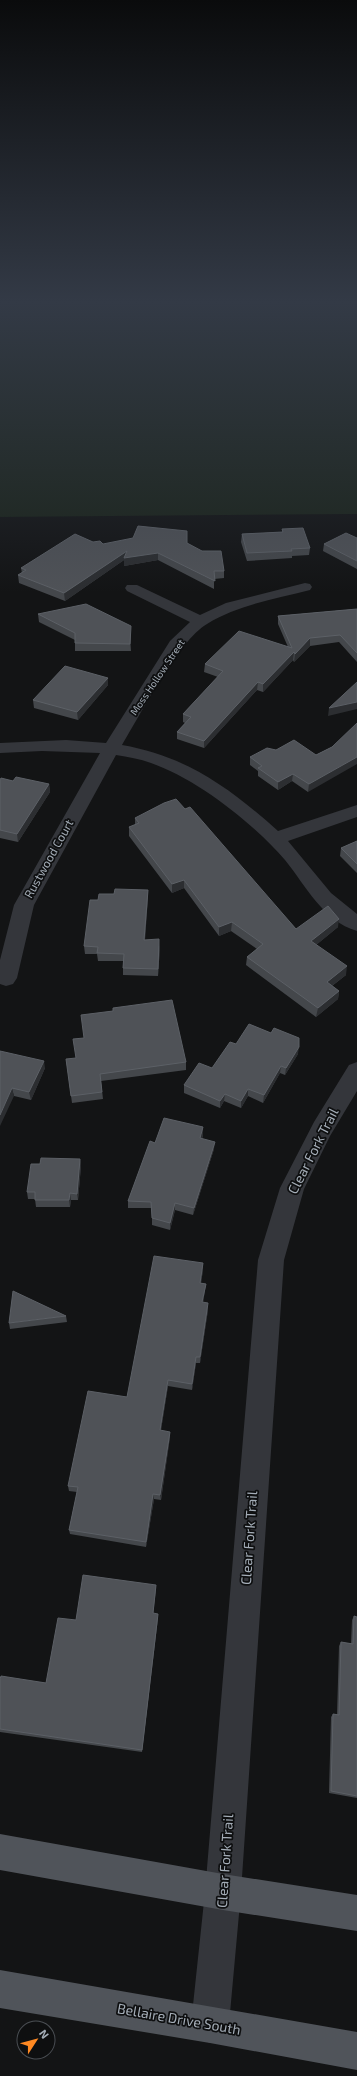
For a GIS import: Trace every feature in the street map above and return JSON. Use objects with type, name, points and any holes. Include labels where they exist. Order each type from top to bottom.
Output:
[{"type":"main road","points":[[0,1852],[223,1892],[357,1913]]},
{"type":"main road","name":"Bellaire Drive South","points":[[0,1989],[210,2024],[357,2051]]},
{"type":"street","name":"Moss Hollow Street","points":[[110,748],[176,644],[200,621],[231,606],[305,587]]},
{"type":"street","points":[[132,588],[200,621]]},
{"type":"street","points":[[0,748],[20,746],[110,748],[175,765],[204,781],[236,805],[275,839],[291,855],[330,904],[357,924]]},
{"type":"street","name":"Rustwood Court","points":[[6,978],[24,905],[110,748]]},
{"type":"street","points":[[275,839],[357,811]]},
{"type":"street","name":"Clear Fork Trail","points":[[210,2024],[223,1892],[271,1260],[292,1188],[322,1129],[357,1071]]},
{"type":"shaded area","points":[[0,398],[357,398],[357,514],[0,517]]},
{"type":"building","points":[[138,526],[187,531],[187,543],[202,551],[221,551],[224,571],[214,571],[215,581],[158,553],[124,558],[127,551],[64,593],[18,575],[26,570],[21,568],[75,534],[93,542],[100,541],[103,544],[133,538]]},
{"type":"building","points":[[303,528],[310,548],[291,549],[292,551],[247,553],[242,534],[283,532],[282,529]]},
{"type":"building","points":[[346,533],[357,538],[357,561],[324,544]]},
{"type":"building","points":[[86,604],[131,626],[130,644],[75,643],[75,633],[38,614]]},
{"type":"building","points":[[357,609],[357,653],[340,635],[310,638],[263,684],[258,682],[204,741],[177,732],[191,717],[183,714],[223,671],[205,664],[239,631],[292,648],[278,616]]},
{"type":"building","points":[[65,666],[108,678],[77,712],[33,700]]},
{"type":"building","points":[[357,682],[357,702],[329,708]]},
{"type":"building","points":[[357,723],[357,757],[309,784],[293,774],[278,782],[258,768],[262,766],[250,757],[267,748],[276,750],[294,740],[316,755],[332,747]]},
{"type":"building","points":[[16,777],[49,784],[17,834],[0,830],[0,780],[1,778],[13,781]]},
{"type":"building","points":[[176,799],[185,809],[190,807],[296,929],[328,906],[339,919],[311,941],[347,966],[327,982],[339,991],[318,1008],[247,957],[263,944],[232,922],[219,927],[184,880],[172,884],[129,827],[139,823],[135,818],[164,803]]},
{"type":"building","points":[[357,841],[357,864],[341,848]]},
{"type":"building","points":[[115,889],[148,890],[144,940],[159,939],[158,969],[123,968],[124,954],[97,953],[98,947],[84,946],[90,900],[98,900],[99,894],[114,894]]},
{"type":"building","points":[[172,1000],[186,1062],[100,1074],[102,1092],[71,1096],[66,1059],[76,1058],[73,1039],[84,1038],[81,1015],[113,1011],[113,1008]]},
{"type":"building","points":[[249,1024],[271,1033],[274,1028],[299,1038],[299,1047],[286,1068],[281,1066],[264,1095],[248,1089],[241,1101],[225,1094],[220,1101],[184,1085],[199,1063],[212,1068],[230,1042],[236,1044]]},
{"type":"building","points":[[0,1051],[44,1061],[29,1092],[12,1088],[0,1115]]},
{"type":"building","points":[[164,1118],[203,1127],[200,1138],[215,1142],[194,1208],[175,1203],[170,1223],[152,1218],[151,1202],[128,1201],[150,1141],[155,1143]]},
{"type":"building","points":[[41,1158],[80,1159],[77,1194],[70,1193],[69,1200],[35,1200],[35,1192],[27,1192],[31,1164],[40,1164]]},
{"type":"building","points":[[154,1256],[203,1263],[200,1283],[206,1284],[202,1302],[208,1303],[200,1357],[196,1357],[192,1384],[168,1380],[160,1430],[170,1432],[160,1495],[153,1494],[146,1542],[69,1530],[78,1487],[68,1486],[88,1391],[127,1397]]},
{"type":"building","points":[[13,1291],[66,1316],[9,1323]]},
{"type":"building","points":[[83,1575],[156,1585],[153,1613],[158,1614],[142,1750],[0,1729],[1,1676],[46,1683],[58,1618],[76,1620]]},
{"type":"building","points":[[354,1616],[357,1617],[357,1796],[331,1791],[333,1714],[339,1715],[341,1642],[353,1644]]}]
